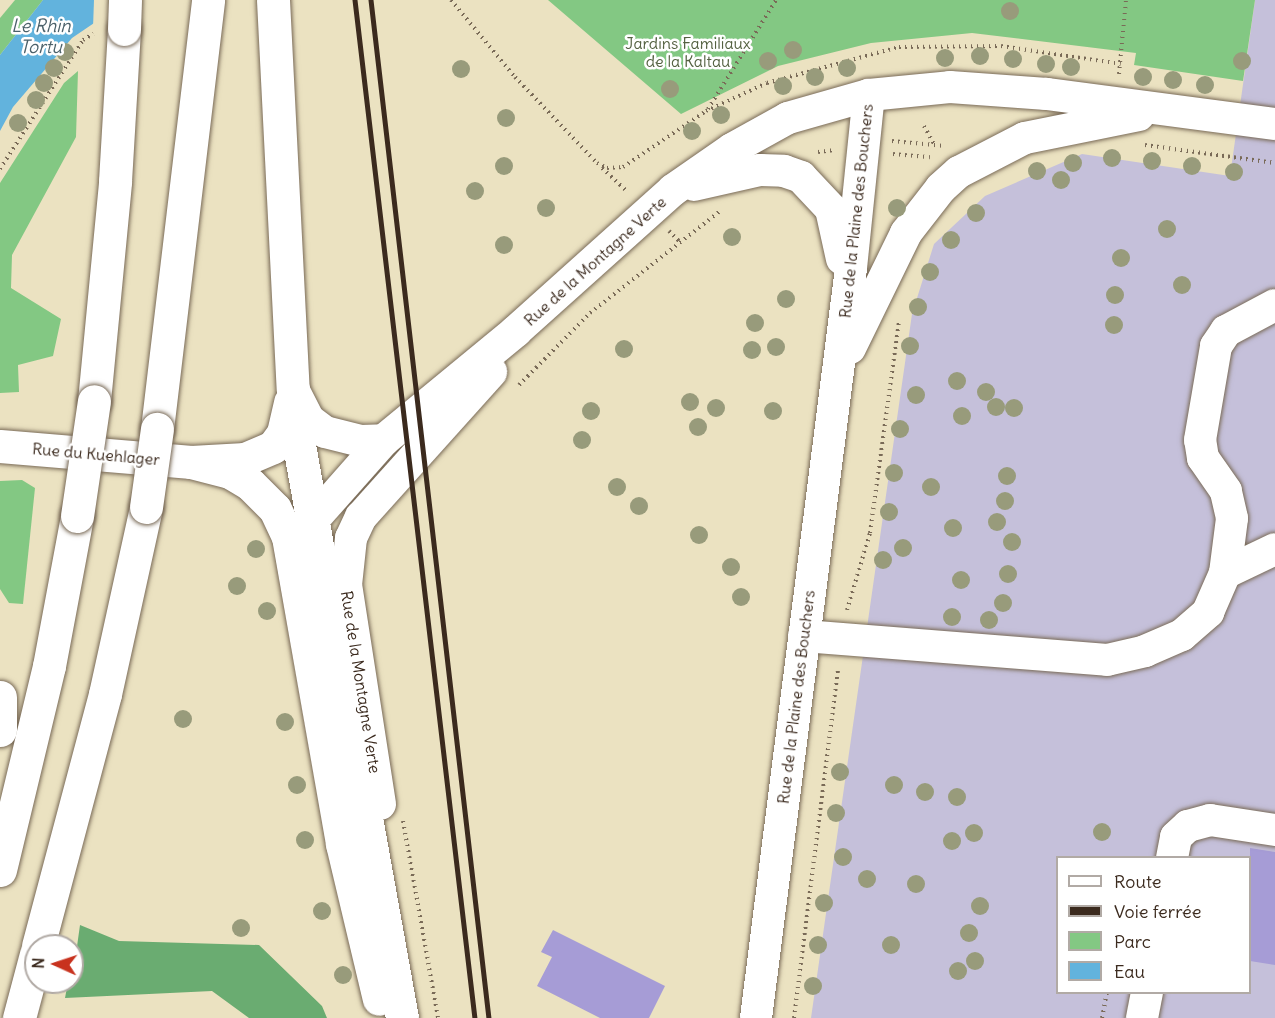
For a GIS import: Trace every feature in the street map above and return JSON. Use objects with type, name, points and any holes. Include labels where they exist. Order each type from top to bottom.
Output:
[{"type":"main road","points":[[41,934],[105,694],[146,507],[208,0]]},
{"type":"main road","points":[[273,0],[292,389],[402,1018]]},
{"type":"main road","points":[[0,870],[49,666],[77,516],[94,401],[115,181],[117,19]]},
{"type":"main road","name":"Rue du Kuehlager","points":[[0,446],[191,462],[245,459],[273,447],[283,433],[292,389]]},
{"type":"main road","name":"Rue du Kuehlager","points":[[191,462],[230,472],[265,497],[288,537],[296,576]]},
{"type":"main road","name":"Rue de la Montagne Verte","points":[[296,576],[342,844],[385,1018]]},
{"type":"main road","points":[[0,697],[0,730]]},
{"type":"main road","points":[[0,778],[9,834]]},
{"type":"main road","points":[[21,1013],[26,994]]},
{"type":"street","name":"Rue de la Plaine des Bouchers","points":[[756,1018],[837,376],[869,95],[907,89],[979,88],[1275,124]]},
{"type":"street","name":"Rue de la Montagne Verte","points":[[296,576],[305,535],[314,519],[384,440],[516,331],[673,190],[732,149],[788,118],[869,95]]},
{"type":"street","name":"Rue de la Plaine des Bouchers","points":[[837,376],[906,233],[940,188],[958,172],[1025,138],[1168,110]]},
{"type":"street","name":"Rue de la Montagne Verte","points":[[673,190],[731,175],[775,170],[801,177],[825,199],[837,228],[843,263],[837,376]]},
{"type":"street","points":[[804,636],[1107,660],[1145,651],[1182,635],[1208,612],[1225,573],[1232,518],[1226,491],[1203,458],[1200,440],[1216,346],[1226,331],[1275,305]]},
{"type":"street","name":"Rue de la Montagne Verte","points":[[414,1018],[350,622],[346,561],[361,517],[487,377],[516,331]]},
{"type":"street","points":[[292,389],[309,420],[324,432],[361,441],[384,440]]},
{"type":"street","points":[[1225,573],[1275,549]]},
{"type":"street","points":[[1172,856],[1176,837],[1188,826],[1210,820],[1275,830]]},
{"type":"street","points":[[1142,1018],[1147,994]]},
{"type":"path","points":[[451,0],[515,77],[603,167],[623,167],[706,111],[767,83],[899,46],[1001,46],[1121,64]]},
{"type":"path","points":[[706,111],[776,0]]},
{"type":"path","points":[[1120,50],[1126,0]]},
{"type":"path","points":[[0,169],[83,40],[117,19]]},
{"type":"path","points":[[924,126],[937,151]]},
{"type":"path","points":[[1138,145],[1275,163]]},
{"type":"path","points":[[515,389],[590,313],[721,211]]},
{"type":"path","points":[[794,1018],[842,640],[850,596],[870,533],[899,316]]},
{"type":"path","points":[[401,808],[438,1018]]},
{"type":"path","points":[[1102,1018],[1107,994]]},
{"type":"shaded area","points":[[1255,0],[1275,0],[1275,1018],[811,1018],[912,314],[934,244],[985,196],[1082,154],[1230,176]]},
{"type":"green space","points":[[15,0],[43,0],[0,55],[0,18]]},
{"type":"green space","name":"Jardins Familiaux de la Kaltau","points":[[548,0],[1255,0],[1243,81],[1134,65],[1136,53],[972,33],[871,43],[778,66],[681,114]]},
{"type":"green space","points":[[78,71],[76,137],[12,255],[11,288],[61,319],[53,356],[18,365],[19,392],[0,393],[0,183],[64,83]]},
{"type":"green space","points":[[22,480],[35,488],[23,604],[9,603],[0,589],[0,481]]},
{"type":"green space","points":[[80,925],[119,941],[259,945],[322,1006],[327,1018],[249,1018],[212,991],[65,998],[66,994],[84,994],[84,934],[79,934]]},
{"type":"water","name":"Le Rhin Tortu","points":[[43,0],[128,0],[72,38],[13,107],[0,131],[0,55]]},
{"type":"pier","points":[[94,0],[131,0],[93,28]]},
{"type":"building","points":[[1250,848],[1275,852],[1275,965],[1251,961]]},
{"type":"building","points":[[553,930],[665,986],[649,1018],[600,1018],[537,986],[552,957],[541,952]]},
{"type":"railway","points":[[355,0],[475,1018]]},
{"type":"railway","points":[[371,0],[489,1018]]}]
